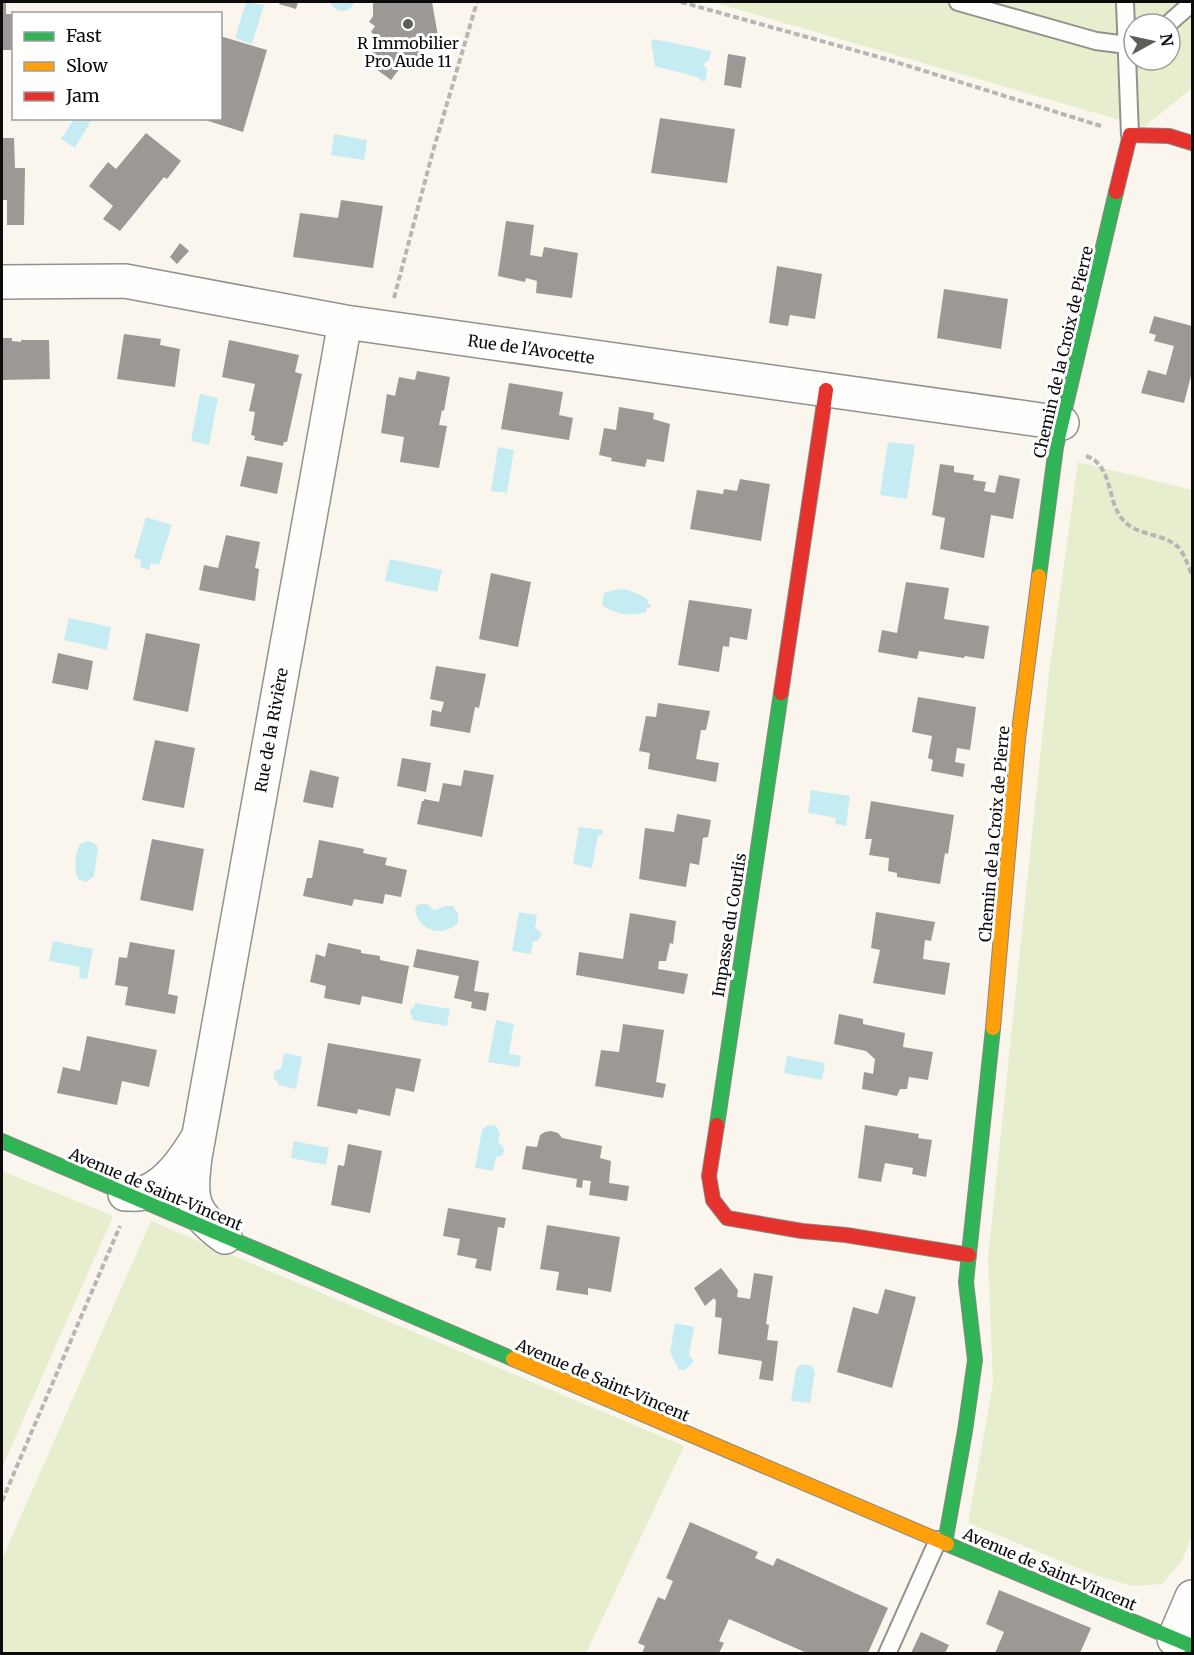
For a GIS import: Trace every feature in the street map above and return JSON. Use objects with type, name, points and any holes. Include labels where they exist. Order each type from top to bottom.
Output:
[{"type":"street","points":[[1130,135],[1169,136],[1192,143]]},
{"type":"street","name":"Chemin de la Croix de Pierre","points":[[941,1541],[965,1431],[975,1360],[966,1282],[995,1009],[1018,739],[1059,435],[1130,135]]},
{"type":"street","name":"Rue de l'Avocette","points":[[2,282],[125,281],[345,322],[826,390],[1059,435]]},
{"type":"street","name":"Rue de la Rivière","points":[[225,1237],[207,1224],[194,1204],[192,1180],[345,322]]},
{"type":"street","name":"Impasse du Courlis","points":[[826,390],[709,1176],[712,1200],[727,1218],[802,1232],[846,1235],[969,1255]]},
{"type":"street","name":"Rue de la Rivière","points":[[129,1195],[142,1194],[161,1184],[183,1161],[198,1138]]},
{"type":"street","name":"Avenue de Saint-Vincent","points":[[2,1141],[1183,1642]]},
{"type":"street","points":[[1183,1642],[1192,1597]]},
{"type":"lane","points":[[958,2],[1096,41],[1122,43]]},
{"type":"lane","points":[[1130,72],[1130,135]]},
{"type":"lane","points":[[887,1653],[941,1541]]},
{"type":"path","points":[[386,328],[433,152],[477,2]]},
{"type":"path","points":[[681,2],[886,59],[1130,135]]},
{"type":"path","points":[[1059,435],[1094,459],[1107,477],[1115,506],[1122,520],[1131,527],[1165,538],[1179,548],[1192,575]]},
{"type":"path","points":[[2,1501],[129,1195]]},
{"type":"green space","points":[[712,2],[1192,2],[1192,88],[1144,127]]},
{"type":"green space","points":[[1078,462],[1192,490],[1192,1535],[1182,1561],[1162,1584],[1132,1586],[1092,1574],[968,1523],[993,1383],[988,1258],[1048,681]]},
{"type":"green space","points":[[2,1171],[113,1216],[2,1468]]},
{"type":"green space","points":[[151,1221],[684,1446],[586,1653],[2,1654],[2,1559]]},
{"type":"water","points":[[246,2],[264,5],[252,44],[235,38]]},
{"type":"water","points":[[330,2],[355,2],[349,9],[342,11],[335,9]]},
{"type":"water","points":[[654,39],[711,51],[709,60],[703,64],[707,69],[706,81],[655,66],[651,42]]},
{"type":"water","points":[[73,120],[91,121],[75,148],[61,139]]},
{"type":"water","points":[[334,134],[367,140],[364,160],[331,155]]},
{"type":"water","points":[[200,394],[218,398],[209,445],[191,441]]},
{"type":"water","points":[[888,442],[915,445],[907,499],[880,495]]},
{"type":"water","points":[[498,447],[514,450],[507,493],[491,491]]},
{"type":"water","points":[[146,517],[172,525],[159,565],[151,563],[149,570],[140,567],[141,560],[134,558]]},
{"type":"water","points":[[390,559],[442,570],[437,592],[385,581]]},
{"type":"water","points":[[625,589],[648,600],[651,607],[640,614],[628,614],[612,611],[602,605],[604,593]]},
{"type":"water","points":[[69,618],[111,627],[107,650],[64,640]]},
{"type":"water","points":[[811,790],[850,796],[846,826],[835,824],[836,818],[808,813]]},
{"type":"water","points":[[579,827],[603,830],[602,835],[598,835],[592,868],[573,864]]},
{"type":"water","points":[[88,841],[94,843],[98,848],[94,876],[86,882],[78,879],[76,862],[79,846]]},
{"type":"water","points":[[427,904],[434,910],[453,906],[458,914],[458,923],[452,928],[438,931],[426,927],[417,917],[415,910],[417,905]]},
{"type":"water","points":[[519,912],[537,915],[535,928],[540,931],[541,936],[537,941],[533,941],[531,954],[512,951]]},
{"type":"water","points":[[53,941],[93,949],[87,979],[79,978],[80,967],[49,961]]},
{"type":"water","points":[[415,1003],[450,1009],[447,1026],[412,1020],[411,1007],[414,1008]]},
{"type":"water","points":[[496,1020],[514,1024],[509,1054],[521,1056],[519,1067],[488,1062]]},
{"type":"water","points":[[284,1053],[302,1057],[296,1089],[278,1085],[273,1078],[275,1070],[281,1069]]},
{"type":"water","points":[[787,1056],[825,1063],[822,1080],[784,1073]]},
{"type":"water","points":[[488,1125],[496,1126],[500,1133],[498,1143],[503,1146],[504,1152],[501,1156],[496,1157],[493,1171],[475,1168],[482,1130]]},
{"type":"water","points":[[294,1141],[329,1148],[326,1165],[291,1158]]},
{"type":"water","points":[[675,1323],[694,1327],[689,1356],[694,1361],[685,1370],[679,1370],[670,1352]]},
{"type":"water","points":[[801,1364],[812,1366],[815,1372],[810,1403],[791,1401],[796,1369]]},
{"type":"building","points":[[2,2],[6,2],[6,14],[12,14],[12,50],[2,50]]},
{"type":"building","points":[[280,2],[298,2],[296,9],[279,4]]},
{"type":"building","points":[[373,2],[432,2],[438,36],[415,65],[407,59],[391,80],[365,61],[381,40],[371,32],[375,26],[369,22],[373,16]]},
{"type":"building","points":[[222,37],[267,50],[243,132],[205,120],[222,120]]},
{"type":"building","points":[[728,54],[746,57],[741,88],[724,85]]},
{"type":"building","points":[[660,118],[735,129],[727,183],[651,173]]},
{"type":"building","points":[[146,133],[181,161],[167,179],[164,177],[120,231],[103,219],[113,206],[89,186],[108,162],[116,169]]},
{"type":"building","points":[[2,138],[14,138],[15,168],[25,168],[24,225],[7,225],[7,200],[2,200]]},
{"type":"building","points":[[341,200],[383,206],[373,268],[293,257],[300,213],[338,218]]},
{"type":"building","points":[[506,221],[534,225],[530,255],[542,257],[544,247],[578,253],[572,298],[536,293],[537,281],[526,278],[525,282],[498,276]]},
{"type":"building","points":[[180,243],[189,251],[177,264],[170,257]]},
{"type":"building","points":[[777,266],[822,274],[815,319],[790,315],[788,326],[769,323]]},
{"type":"building","points":[[944,289],[1008,299],[1001,349],[937,338]]},
{"type":"building","points":[[1154,316],[1192,326],[1192,372],[1184,403],[1141,393],[1148,370],[1166,375],[1174,346],[1154,341],[1156,335],[1149,333]]},
{"type":"building","points":[[124,334],[161,339],[160,345],[180,349],[175,387],[117,379]]},
{"type":"building","points":[[2,338],[12,338],[12,341],[21,342],[21,340],[49,340],[50,379],[2,380]]},
{"type":"building","points":[[229,340],[299,355],[295,372],[302,374],[287,442],[284,442],[283,446],[254,440],[255,436],[251,435],[255,412],[249,411],[255,384],[222,377]]},
{"type":"building","points":[[417,371],[450,377],[439,425],[447,426],[439,468],[400,462],[404,437],[381,433],[387,394],[395,396],[399,377],[415,380]]},
{"type":"building","points":[[509,383],[563,392],[559,415],[573,418],[569,440],[501,429]]},
{"type":"building","points":[[619,407],[654,413],[653,419],[670,424],[664,462],[647,459],[645,467],[611,461],[612,458],[599,455],[604,428],[616,430]]},
{"type":"building","points":[[247,456],[283,463],[277,494],[240,486]]},
{"type":"building","points":[[940,464],[954,466],[954,472],[974,475],[973,480],[986,482],[984,491],[995,493],[999,475],[1020,479],[1013,519],[991,515],[984,558],[940,549],[945,518],[932,515]]},
{"type":"building","points":[[740,479],[770,484],[761,541],[690,529],[697,490],[723,494],[724,489],[737,491]]},
{"type":"building","points":[[226,535],[260,542],[255,568],[259,569],[255,601],[199,590],[204,565],[218,568]]},
{"type":"building","points":[[491,573],[531,582],[518,647],[479,639]]},
{"type":"building","points":[[906,582],[949,588],[944,619],[989,626],[984,659],[919,651],[917,659],[878,652],[882,630],[897,633]]},
{"type":"building","points":[[689,600],[752,609],[747,640],[730,637],[729,647],[723,646],[719,672],[678,665]]},
{"type":"building","points":[[146,633],[200,644],[188,712],[133,700]]},
{"type":"building","points":[[58,653],[93,661],[88,690],[52,683]]},
{"type":"building","points":[[436,666],[486,674],[479,708],[475,707],[470,733],[430,726],[432,710],[441,712],[444,702],[430,699]]},
{"type":"building","points":[[918,697],[976,707],[970,750],[957,748],[955,762],[965,764],[963,777],[931,771],[933,760],[928,758],[932,736],[912,732]]},
{"type":"building","points":[[658,703],[710,711],[706,730],[701,730],[696,759],[719,763],[716,782],[648,769],[650,753],[639,751],[646,716],[656,717]]},
{"type":"building","points":[[155,740],[195,748],[184,808],[142,800]]},
{"type":"building","points":[[402,758],[431,763],[426,792],[397,786]]},
{"type":"building","points":[[310,770],[339,777],[333,808],[303,802]]},
{"type":"building","points":[[464,770],[494,775],[482,837],[417,824],[422,801],[424,799],[439,802],[443,783],[461,786]]},
{"type":"building","points":[[871,801],[954,815],[948,854],[945,853],[940,884],[897,877],[897,873],[888,871],[889,858],[869,855],[872,839],[865,839]]},
{"type":"building","points":[[677,814],[711,820],[708,837],[703,838],[699,865],[690,863],[686,887],[639,879],[645,828],[674,832]]},
{"type":"building","points":[[152,839],[204,849],[193,911],[140,900]]},
{"type":"building","points":[[319,840],[364,849],[363,853],[387,858],[385,865],[407,870],[401,897],[385,894],[383,904],[354,899],[352,906],[303,896],[307,878],[312,878]]},
{"type":"building","points":[[876,912],[935,922],[931,941],[925,940],[923,959],[950,963],[945,995],[873,983],[880,950],[871,948]]},
{"type":"building","points":[[630,913],[676,921],[673,944],[670,943],[666,961],[659,961],[658,969],[688,974],[684,994],[576,975],[579,952],[623,959]]},
{"type":"building","points":[[130,942],[175,950],[168,994],[178,996],[175,1014],[125,1005],[128,987],[115,985],[119,957],[127,958]]},
{"type":"building","points":[[328,943],[361,950],[361,953],[380,956],[380,960],[409,966],[402,1004],[362,996],[360,1005],[324,998],[326,986],[310,982],[316,954],[325,957]]},
{"type":"building","points":[[417,949],[479,961],[474,991],[489,993],[486,1011],[471,1008],[472,1002],[454,998],[459,976],[413,967]]},
{"type":"building","points":[[839,1014],[863,1019],[863,1024],[905,1033],[903,1047],[933,1052],[928,1080],[909,1077],[907,1089],[900,1089],[897,1096],[862,1089],[864,1072],[873,1074],[875,1059],[866,1051],[834,1044]]},
{"type":"building","points":[[623,1024],[664,1030],[656,1082],[666,1084],[663,1098],[595,1086],[601,1050],[619,1052]]},
{"type":"building","points":[[87,1036],[157,1050],[149,1087],[122,1081],[117,1105],[57,1093],[63,1067],[80,1071]]},
{"type":"building","points":[[328,1043],[421,1059],[414,1092],[396,1088],[390,1116],[358,1109],[357,1114],[317,1106]]},
{"type":"building","points":[[865,1125],[919,1134],[918,1138],[932,1140],[926,1177],[912,1174],[913,1168],[885,1163],[881,1182],[858,1178]]},
{"type":"building","points":[[551,1131],[558,1133],[562,1138],[602,1146],[600,1158],[611,1161],[609,1183],[629,1186],[627,1201],[589,1195],[591,1181],[583,1180],[582,1188],[576,1187],[577,1179],[522,1169],[526,1146],[537,1147],[540,1135]]},
{"type":"building","points":[[348,1144],[382,1151],[370,1213],[331,1205],[338,1165],[344,1166]]},
{"type":"building","points":[[448,1208],[506,1218],[504,1228],[498,1227],[491,1271],[475,1268],[477,1259],[457,1255],[460,1239],[443,1236]]},
{"type":"building","points":[[547,1225],[620,1237],[611,1292],[588,1288],[588,1295],[556,1290],[559,1272],[540,1269]]},
{"type":"building","points":[[721,1268],[738,1290],[737,1297],[750,1299],[754,1273],[773,1276],[766,1324],[769,1325],[767,1340],[778,1341],[773,1381],[759,1379],[762,1361],[718,1354],[722,1318],[715,1317],[716,1301],[714,1298],[705,1306],[694,1288]]},
{"type":"building","points":[[885,1289],[916,1297],[892,1388],[837,1372],[853,1307],[878,1314]]},
{"type":"building","points":[[690,1522],[758,1552],[755,1558],[773,1566],[777,1558],[888,1608],[868,1653],[807,1653],[729,1619],[719,1641],[724,1643],[719,1653],[642,1653],[645,1646],[638,1643],[658,1597],[665,1600],[673,1581],[666,1578]]},
{"type":"building","points":[[999,1590],[1091,1628],[1080,1653],[995,1653],[1004,1632],[986,1624]]},
{"type":"building","points":[[921,1632],[949,1645],[945,1653],[911,1653]]},
{"type":"traffic: fast","points":[[1039,576],[1056,447],[1116,192]]},
{"type":"traffic: fast","points":[[717,1125],[781,693]]},
{"type":"traffic: fast","points":[[945,1543],[975,1360],[966,1282],[993,1028]]},
{"type":"traffic: fast","points":[[2,1141],[513,1359]]},
{"type":"traffic: fast","points":[[947,1544],[1192,1646]]},
{"type":"traffic: slow","points":[[993,1028],[1018,739],[1039,576]]},
{"type":"traffic: slow","points":[[513,1359],[947,1544]]},
{"type":"traffic: jam","points":[[1116,192],[1130,135],[1169,136],[1192,143]]},
{"type":"traffic: jam","points":[[781,693],[826,390]]},
{"type":"traffic: jam","points":[[717,1125],[709,1176],[713,1200],[727,1218],[969,1255]]},
{"type":"place","name":"R Immobilier Pro Aude 11","points":[[408,24]]}]
